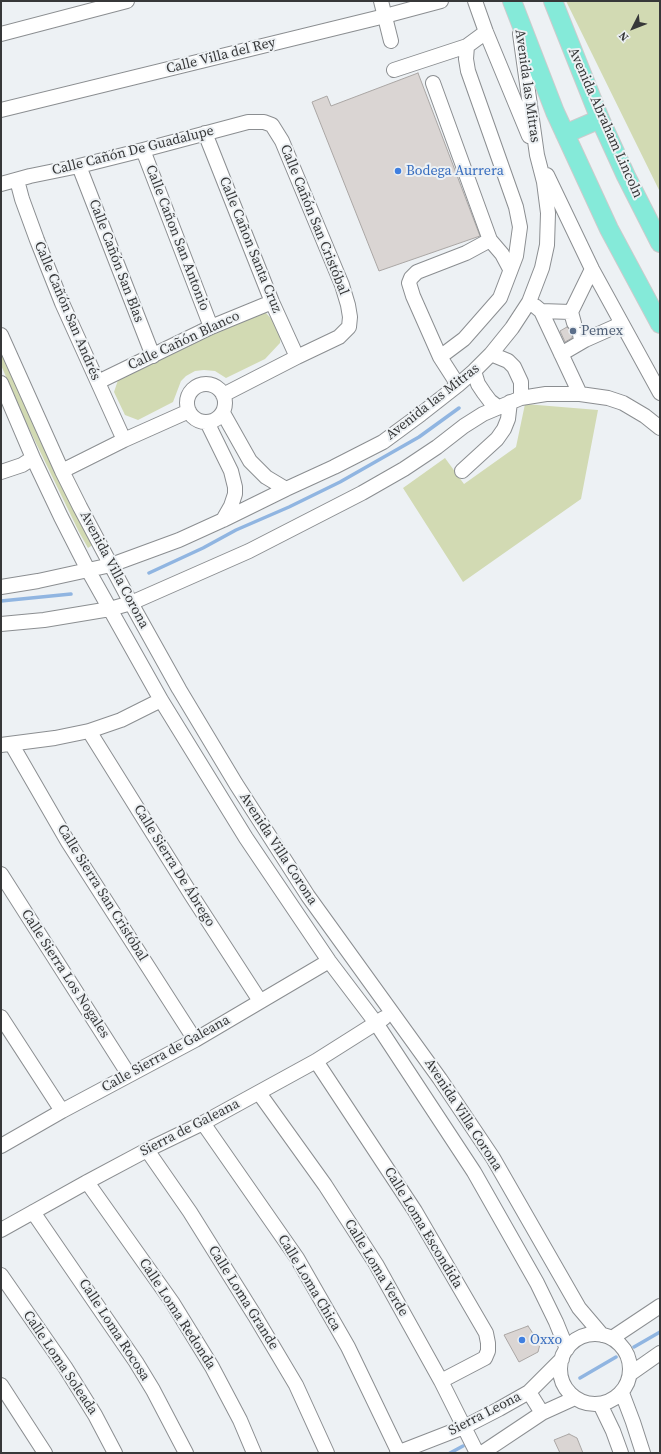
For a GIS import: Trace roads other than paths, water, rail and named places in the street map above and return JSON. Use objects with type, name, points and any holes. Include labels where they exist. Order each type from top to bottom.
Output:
[{"type":"main road","points":[[512,1],[544,88],[565,134],[609,229],[660,324]]},
{"type":"main road","name":"Avenida Abraham Lincoln","points":[[553,1],[600,118],[626,176],[660,243]]},
{"type":"main road","points":[[565,134],[600,118]]},
{"type":"street","points":[[1,34],[127,1]]},
{"type":"street","points":[[381,1],[391,41]]},
{"type":"street","name":"Calle Villa del Rey","points":[[1,110],[441,1]]},
{"type":"street","points":[[475,1],[486,32],[537,155],[592,269],[660,393]]},
{"type":"street","name":"Avenida las Mitras","points":[[1,587],[38,581],[111,565],[179,540],[223,520],[383,442],[458,385],[491,354],[512,328],[529,302],[542,268],[547,245],[548,214],[544,182],[537,155],[518,20]]},
{"type":"street","points":[[394,70],[467,46],[486,32]]},
{"type":"street","points":[[440,357],[464,339],[500,298],[516,256],[520,227],[516,207],[468,71],[466,59],[467,46]]},
{"type":"street","points":[[433,83],[490,240],[502,254],[510,269]]},
{"type":"street","name":"Calle Cañón De Guadalupe","points":[[1,184],[143,150],[248,122]]},
{"type":"street","name":"Calle Cañón San Cristóbal","points":[[248,122],[264,122],[272,125],[282,141],[342,285],[348,305],[349,327],[339,337],[297,357]]},
{"type":"street","name":"Calle Cañon Santa Cruz","points":[[205,133],[272,302],[297,357]]},
{"type":"street","name":"Calle Cañon San Antonio","points":[[143,150],[211,327]]},
{"type":"street","name":"Calle Cañón San Blas","points":[[79,166],[153,356]]},
{"type":"street","name":"Calle Cañón San Andrés","points":[[17,180],[36,240],[124,440]]},
{"type":"street","points":[[458,385],[440,357],[413,296],[410,278],[417,272],[466,253],[490,240]]},
{"type":"street","points":[[561,354],[577,327],[592,269]]},
{"type":"street","name":"Calle Cañón Blanco","points":[[98,382],[211,327],[272,302]]},
{"type":"street","points":[[529,302],[541,311],[577,327],[622,324]]},
{"type":"street","points":[[541,311],[580,394]]},
{"type":"street","name":"Avenida Villa Corona","points":[[1,335],[62,471],[131,603],[187,703],[274,846],[312,903],[440,1079],[493,1158],[579,1308],[607,1337]]},
{"type":"street","points":[[462,471],[497,439],[504,429],[508,419],[510,402],[521,382],[514,367],[508,361],[491,354]]},
{"type":"street","points":[[223,395],[297,357]]},
{"type":"street","points":[[474,371],[478,384],[490,401],[510,402]]},
{"type":"street","name":"Avenida Villa Corona","points":[[1,383],[33,458],[88,570],[160,700],[246,838],[329,960],[376,1023],[474,1172],[537,1283],[556,1322],[564,1354]]},
{"type":"street","points":[[204,384],[215,386],[223,395],[225,401],[223,413],[219,418],[213,421],[207,422],[196,420],[189,411],[187,405],[190,394],[198,386],[204,384]]},
{"type":"street","points":[[1,624],[44,620],[110,609],[131,603],[249,551],[362,493],[404,469],[437,447],[464,426],[510,402],[546,394],[580,394],[608,398],[623,403],[645,416],[660,428]]},
{"type":"street","points":[[62,471],[124,440],[189,411]]},
{"type":"street","points":[[223,413],[250,461],[266,477],[286,489]]},
{"type":"street","points":[[207,422],[231,471],[235,494],[231,506],[223,520]]},
{"type":"street","points":[[1,472],[22,465],[33,458]]},
{"type":"street","points":[[231,471],[250,461]]},
{"type":"street","points":[[6,745],[89,731],[121,720],[160,700]]},
{"type":"street","name":"Calle Sierra De Ábrego","points":[[89,731],[192,896],[260,1001]]},
{"type":"street","name":"Calle Sierra San Cristóbal","points":[[6,745],[195,1040]]},
{"type":"street","name":"Calle Sierra Los Nogales","points":[[1,874],[129,1075]]},
{"type":"street","name":"Calle Sierra de Galeana","points":[[1,1146],[62,1111],[195,1040],[329,960]]},
{"type":"street","name":"Sierra de Galeana","points":[[1,1230],[147,1150],[203,1123],[259,1093],[316,1061],[392,1012]]},
{"type":"street","points":[[1,1017],[62,1111]]},
{"type":"street","name":"Calle Loma Escondida","points":[[316,1061],[415,1211],[486,1334],[488,1351],[485,1358],[441,1381]]},
{"type":"street","name":"Calle Loma Verde","points":[[259,1093],[325,1185],[376,1264],[441,1381],[477,1453]]},
{"type":"street","name":"Calle Loma Chica","points":[[203,1123],[298,1258],[348,1347],[398,1453]]},
{"type":"street","name":"Calle Loma Grande","points":[[147,1150],[190,1212],[296,1385],[327,1453]]},
{"type":"street","name":"Calle Loma Redonda","points":[[87,1182],[172,1302],[212,1367],[240,1420],[254,1453]]},
{"type":"street","name":"Calle Loma Rocosa","points":[[33,1212],[136,1362],[153,1390],[186,1453]]},
{"type":"street","name":"Calle Loma Soleada","points":[[1,1276],[69,1373],[95,1414],[115,1453]]},
{"type":"street","points":[[607,1337],[660,1306]]},
{"type":"street","points":[[589,1335],[607,1337],[623,1347],[629,1360],[630,1374],[622,1393],[612,1401],[600,1404],[587,1404],[575,1398],[565,1387],[560,1374],[564,1354],[576,1340],[589,1335]]},
{"type":"street","points":[[630,1374],[660,1353]]},
{"type":"street","name":"Sierra Leona","points":[[398,1453],[464,1427],[499,1410],[529,1392],[564,1354]]},
{"type":"street","points":[[1,1385],[45,1453]]},
{"type":"street","points":[[529,1392],[542,1413]]},
{"type":"street","points":[[622,1393],[643,1453]]},
{"type":"street","name":"Sierra Leona","points":[[482,1453],[542,1413],[575,1398]]},
{"type":"street","points":[[600,1404],[613,1431],[621,1453]]},
{"type":"waterway","points":[[149,573],[203,548],[236,530],[289,507],[340,482],[419,437],[459,408]]},
{"type":"waterway","points":[[1,601],[71,594]]},
{"type":"waterway","points":[[634,1347],[660,1332]]},
{"type":"waterway","points":[[580,1378],[616,1357]]},
{"type":"waterway","points":[[450,1453],[463,1446]]},
{"type":"place","name":"Bodega Aurrera","points":[[398,171]]},
{"type":"place","name":"Pemex","points":[[573,331]]},
{"type":"place","name":"Oxxo","points":[[522,1340]]}]
